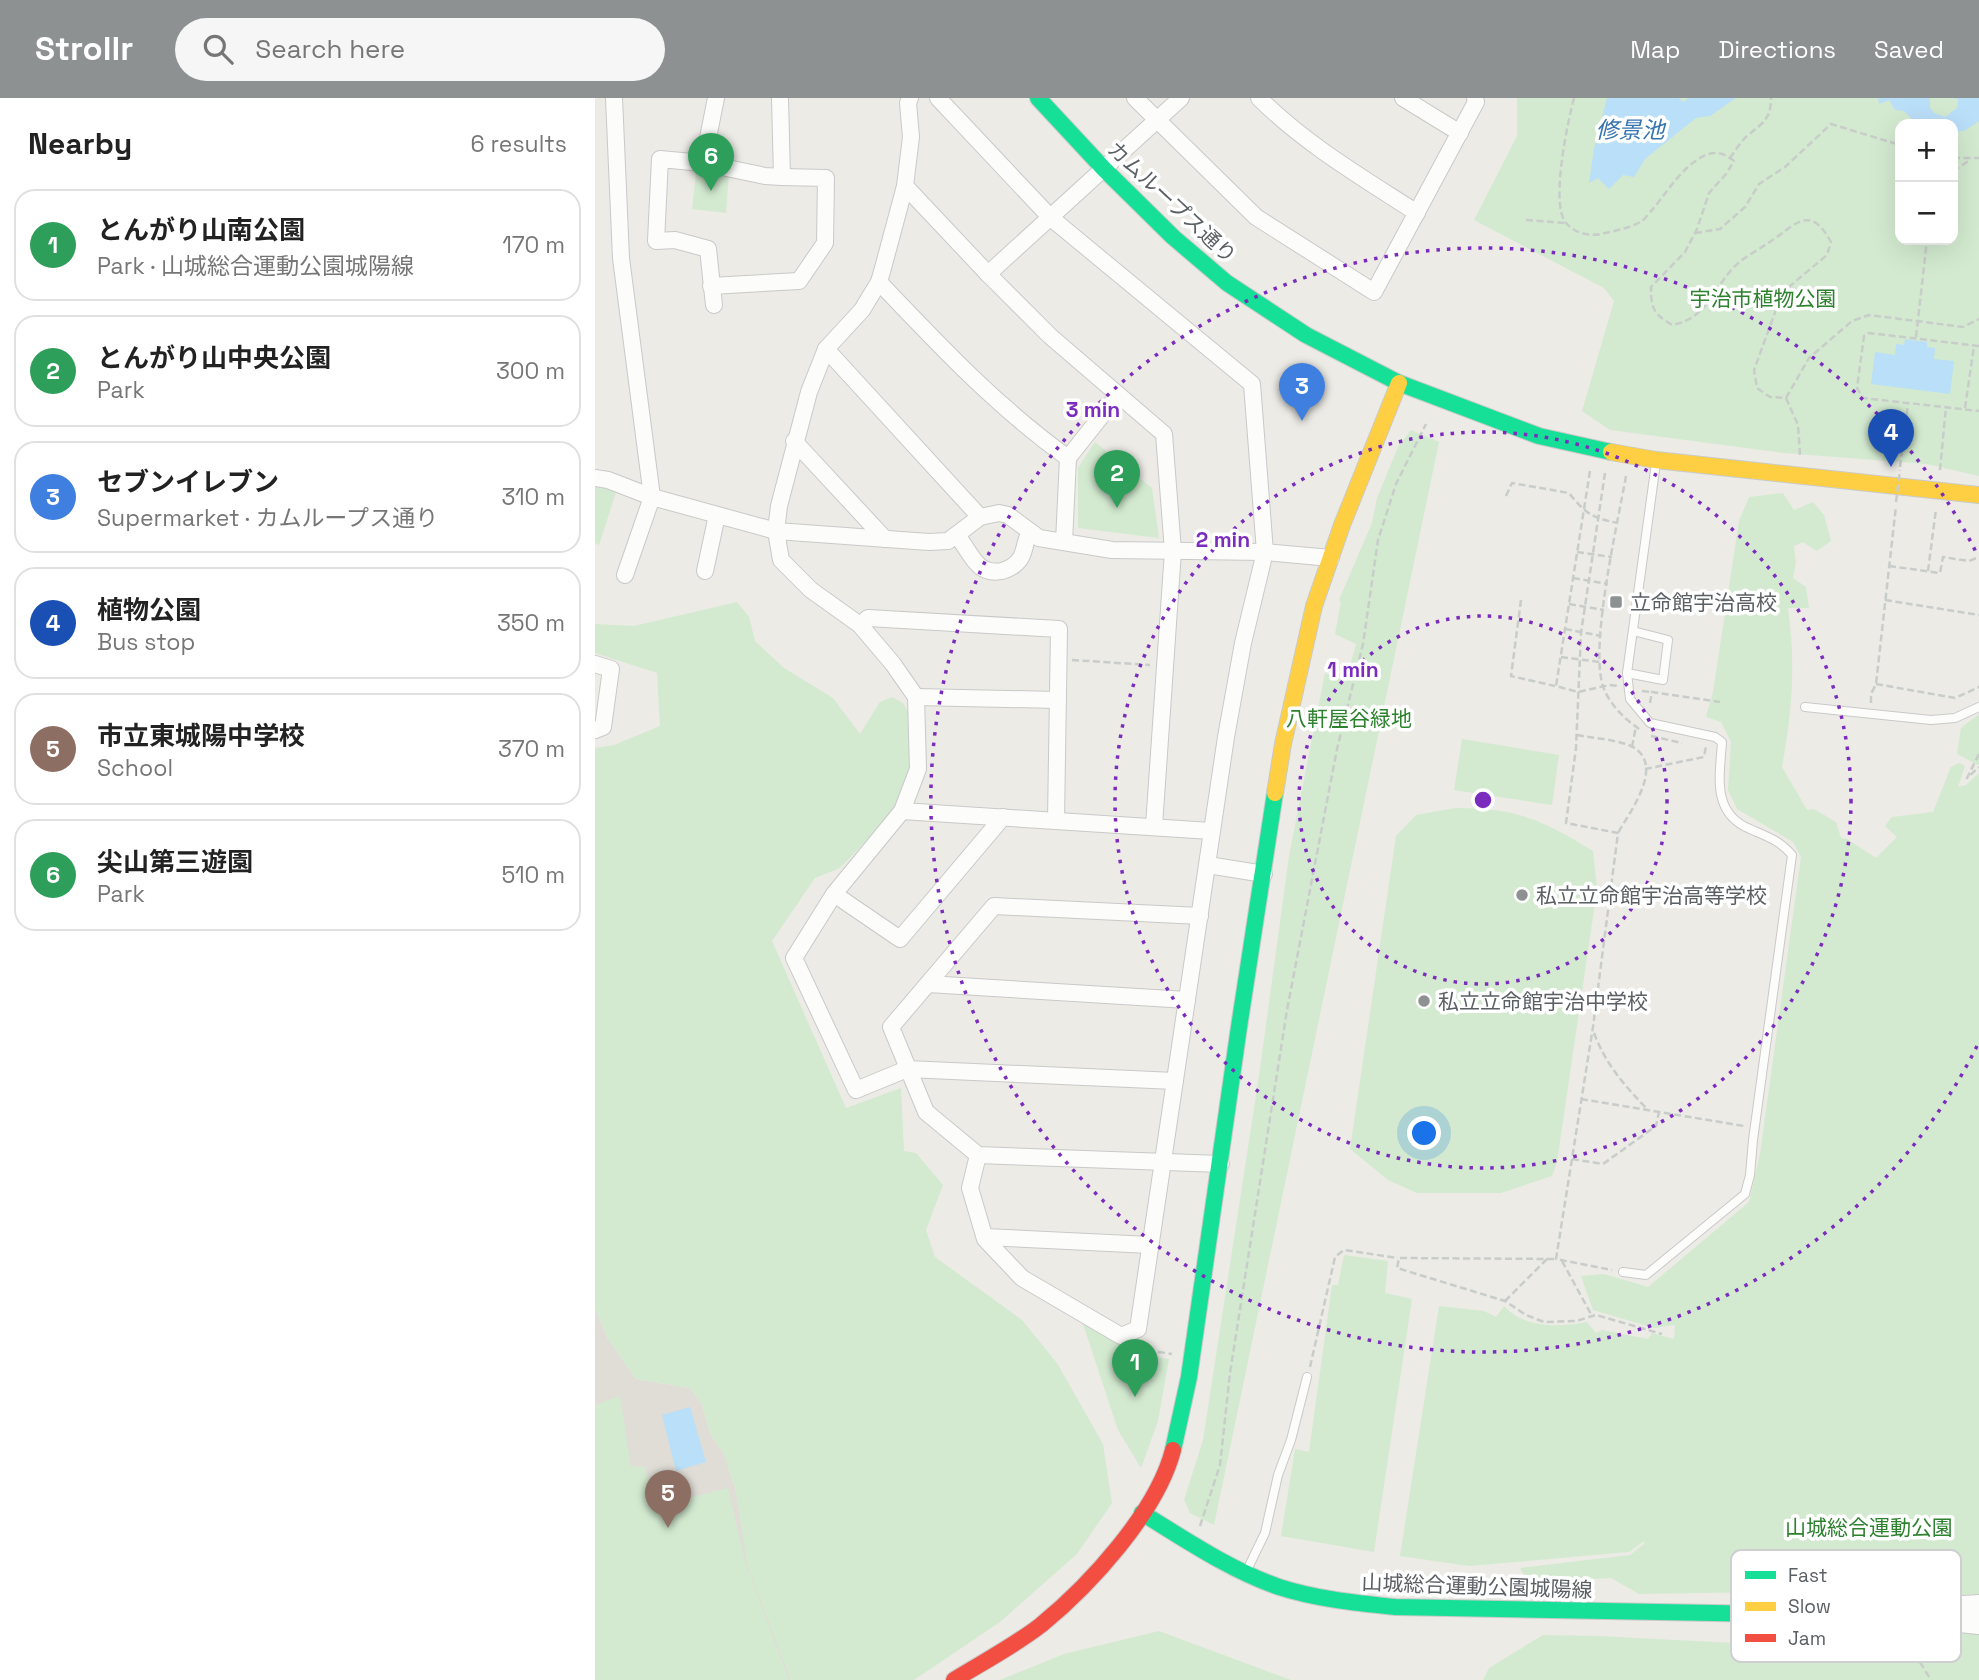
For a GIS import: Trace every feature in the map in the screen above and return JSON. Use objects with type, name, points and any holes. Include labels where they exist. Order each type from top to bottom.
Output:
[{"type":"street","points":[[614,98],[621,258],[652,497],[625,575]]},
{"type":"street","points":[[780,98],[782,177]]},
{"type":"street","points":[[910,98],[908,103],[911,137],[905,186],[879,282],[862,310],[826,349],[794,441],[776,531],[781,561],[811,590],[860,625],[893,664],[916,697],[918,769],[902,811],[834,894],[794,958],[856,1090],[907,1069],[1175,1081]]},
{"type":"street","points":[[938,98],[1051,218],[1252,384],[1265,552],[1243,643],[1211,831],[1137,1329],[1121,1336],[1023,1278],[985,1237],[970,1188],[978,1155]]},
{"type":"street","name":"カムループス通り","points":[[1038,98],[1104,169],[1173,237],[1227,283],[1306,335],[1399,383],[1539,436],[1656,460],[1979,495]]},
{"type":"street","points":[[1135,98],[1256,217],[1374,292],[1460,133],[1476,102],[1475,98]]},
{"type":"street","points":[[988,274],[1181,98]]},
{"type":"street","points":[[1259,98],[1278,117],[1335,160],[1417,213]]},
{"type":"street","points":[[1403,98],[1460,133]]},
{"type":"street","points":[[703,163],[715,99]]},
{"type":"street","points":[[711,286],[799,281],[825,243],[826,178],[765,176],[703,163],[660,159],[656,241],[675,240],[708,249],[711,286],[713,305]]},
{"type":"street","points":[[905,186],[1050,336],[1164,434],[1174,551],[1154,826]]},
{"type":"street","points":[[879,282],[960,367],[1025,428],[1068,458]]},
{"type":"street","points":[[826,349],[980,517]]},
{"type":"street","points":[[954,1680],[1039,1626],[1096,1573],[1142,1513],[1157,1489],[1171,1454],[1184,1403],[1283,744],[1314,606],[1399,383]]},
{"type":"street","points":[[1063,542],[1068,458],[1118,395]]},
{"type":"street","points":[[794,441],[885,539]]},
{"type":"street","points":[[595,478],[608,480],[652,497],[776,531],[929,542],[948,541],[989,513],[1008,515],[1039,538],[1112,550],[1265,552],[1331,558]]},
{"type":"street","points":[[705,572],[717,515]]},
{"type":"street","points":[[957,536],[979,567],[998,572],[1016,565],[1022,557],[1025,540],[1030,533]]},
{"type":"street","points":[[860,625],[868,618],[1059,629],[1056,820]]},
{"type":"street","points":[[595,664],[611,669],[603,727],[595,730]]},
{"type":"street","points":[[916,697],[1058,700]]},
{"type":"street","points":[[902,811],[1211,831]]},
{"type":"street","points":[[834,894],[900,939],[1003,817]]},
{"type":"street","points":[[1208,865],[1264,874]]},
{"type":"street","points":[[1200,916],[994,906],[891,1027],[926,1112],[978,1155],[1221,1164]]},
{"type":"street","points":[[927,984],[1187,1000]]},
{"type":"street","points":[[985,1237],[1150,1245]]},
{"type":"street","name":"山城総合運動公園城陽線","points":[[1142,1513],[1246,1573],[1297,1592],[1343,1602],[1395,1607],[1731,1613]]},
{"type":"street","points":[[1961,1599],[1979,1592]]},
{"type":"street","points":[[1961,1604],[1979,1603]]},
{"type":"street","points":[[1961,1614],[1979,1614]]},
{"type":"street","points":[[1961,1625],[1979,1626]]},
{"type":"lane","points":[[1623,1272],[1646,1275],[1745,1194],[1750,1175],[1754,1127],[1792,855],[1780,842],[1745,827],[1729,814],[1719,794],[1722,742],[1715,737],[1650,723],[1630,699],[1627,673],[1656,460]]},
{"type":"lane","points":[[1627,673],[1663,680],[1668,640],[1633,632]]},
{"type":"lane","points":[[1805,707],[1931,720],[1955,719],[1979,707]]},
{"type":"lane","points":[[1246,1573],[1265,1533],[1278,1475],[1291,1440],[1307,1377]]},
{"type":"path","points":[[1574,98],[1565,139],[1560,201],[1562,217],[1573,230],[1592,235],[1615,231],[1642,221],[1688,167],[1700,158],[1711,153],[1723,153],[1734,161],[1709,193],[1695,233],[1685,252],[1651,287],[1651,304],[1657,316],[1672,325],[1686,322],[1701,312],[1734,266],[1776,239],[1794,223],[1806,220],[1817,222],[1832,242],[1827,255],[1790,286],[1780,299],[1754,370],[1757,388],[1770,397],[1786,398]]},
{"type":"path","points":[[1730,158],[1746,137],[1763,125],[1771,107],[1771,98]]},
{"type":"path","points":[[1695,233],[1720,229],[1745,207],[1759,184],[1785,167],[1831,124],[1895,143]]},
{"type":"path","points":[[1958,159],[1979,158]]},
{"type":"path","points":[[1958,168],[1970,160]]},
{"type":"path","points":[[1526,220],[1567,223]]},
{"type":"path","points":[[1916,339],[1926,245]]},
{"type":"path","points":[[1786,398],[1809,358],[1852,321],[1869,315],[1963,327],[1979,319]]},
{"type":"path","points":[[1965,409],[1977,346],[1870,333],[1864,336],[1857,388],[1863,398],[1979,411]]},
{"type":"path","points":[[1786,398],[1798,425],[1800,459]]},
{"type":"path","points":[[1870,714],[1871,694],[1876,684],[1908,404]]},
{"type":"path","points":[[1940,472],[1946,407]]},
{"type":"path","points":[[1201,1525],[1220,1465],[1230,1373],[1287,1010],[1337,749],[1363,644],[1378,540],[1396,484],[1426,424]]},
{"type":"path","points":[[1556,686],[1590,471]]},
{"type":"path","points":[[1605,473],[1581,632],[1577,736],[1566,823],[1618,833]]},
{"type":"path","points":[[1506,496],[1512,483],[1569,493],[1584,511],[1598,519],[1618,523]]},
{"type":"path","points":[[1928,571],[1936,509]]},
{"type":"path","points":[[1577,552],[1612,557]]},
{"type":"path","points":[[1889,566],[1940,573],[1943,557],[1969,561],[1979,557]]},
{"type":"path","points":[[1573,578],[1608,584]]},
{"type":"path","points":[[1521,600],[1511,677],[1579,692],[1609,685],[1720,702]]},
{"type":"path","points":[[1885,600],[1979,615]]},
{"type":"path","points":[[1569,604],[1604,610]]},
{"type":"path","points":[[1565,629],[1601,636]]},
{"type":"path","points":[[1560,657],[1600,662]]},
{"type":"path","points":[[1059,659],[1165,666]]},
{"type":"path","points":[[1876,684],[1955,698],[1979,687]]},
{"type":"path","points":[[1632,747],[1635,726],[1649,708],[1653,692]]},
{"type":"path","points":[[1556,1259],[1592,1030],[1618,833],[1645,786],[1645,761],[1637,749],[1577,736]]},
{"type":"path","points":[[1979,754],[1967,778],[1979,767]]},
{"type":"path","points":[[1592,1030],[1609,1066],[1623,1085],[1648,1110]]},
{"type":"path","points":[[1581,1099],[1754,1127]]},
{"type":"path","points":[[1572,1158],[1604,1164],[1656,1126],[1660,1112]]},
{"type":"path","points":[[1307,1377],[1335,1257],[1344,1250],[1399,1258],[1556,1259],[1623,1272]]},
{"type":"path","points":[[1399,1258],[1397,1268],[1505,1301],[1526,1315],[1544,1322],[1576,1321],[1592,1316],[1662,1334]]},
{"type":"path","points":[[1505,1301],[1547,1259]]},
{"type":"path","points":[[1562,1260],[1592,1316]]},
{"type":"path","points":[[1141,1349],[1176,1355]]},
{"type":"path","points":[[1920,1662],[1931,1680]]},
{"type":"shaded area","points":[[595,1308],[608,1339],[636,1379],[690,1388],[702,1404],[710,1433],[724,1454],[736,1491],[748,1565],[791,1680],[595,1680]]},
{"type":"green space","name":"宇治市植物公園","points":[[1517,98],[1979,98],[1979,476],[1927,464],[1784,453],[1610,430],[1582,411],[1614,301],[1604,288],[1474,220],[1517,136]]},
{"type":"green space","points":[[697,165],[729,172],[726,213],[692,209]]},
{"type":"green space","name":"八軒屋谷緑地","points":[[1411,430],[1439,442],[1214,1525],[1190,1513],[1184,1500],[1203,1440],[1259,1076],[1289,856],[1325,673],[1346,681],[1356,644],[1335,634],[1341,602],[1339,600],[1372,523],[1377,498],[1398,447]]},
{"type":"green space","points":[[1095,442],[1152,488],[1159,538],[1078,528],[1078,468]]},
{"type":"green space","points":[[595,484],[617,489],[599,545],[595,543]]},
{"type":"green space","name":"山城総合運動公園","points":[[1783,493],[1794,510],[1813,502],[1824,515],[1831,541],[1817,551],[1803,542],[1794,546],[1796,563],[1793,578],[1806,587],[1809,608],[1788,608],[1792,688],[1782,767],[1807,810],[1814,809],[1836,822],[1841,838],[1847,839],[1876,858],[1897,837],[1885,826],[1892,817],[1933,812],[1951,767],[1959,763],[1965,766],[1958,787],[1966,785],[1979,773],[1979,1680],[1483,1680],[1489,1668],[1543,1635],[1731,1643],[1731,1662],[1961,1662],[1961,1550],[1731,1550],[1731,1593],[1639,1594],[1611,1578],[1528,1583],[1520,1568],[1630,1555],[1644,1544],[1644,1541],[1629,1552],[1469,1566],[1400,1556],[1439,1306],[1484,1311],[1496,1317],[1504,1306],[1522,1319],[1532,1322],[1566,1325],[1587,1322],[1596,1333],[1602,1330],[1648,1339],[1652,1333],[1674,1339],[1675,1325],[1654,1328],[1593,1310],[1581,1276],[1604,1274],[1648,1287],[1749,1202],[1760,1154],[1801,857],[1793,842],[1737,809],[1728,790],[1731,742],[1721,722],[1706,717],[1713,692],[1739,521],[1749,497]]},
{"type":"green space","points":[[737,602],[749,617],[755,641],[784,668],[833,698],[860,734],[880,702],[892,697],[903,703],[909,713],[909,778],[887,819],[840,868],[815,878],[772,941],[846,1108],[901,1088],[904,1151],[916,1153],[943,1185],[926,1230],[935,1257],[1022,1320],[1057,1363],[1103,1444],[1112,1503],[1077,1554],[1000,1622],[914,1680],[791,1680],[747,1565],[736,1491],[724,1454],[710,1433],[702,1404],[690,1388],[636,1379],[608,1339],[595,1308],[595,748],[614,745],[660,726],[657,673],[595,653],[595,624],[634,626]]},
{"type":"green space","points":[[1979,714],[1978,765],[1957,754],[1961,728]]},
{"type":"green space","points":[[1462,739],[1559,755],[1552,805],[1454,790]]},
{"type":"green space","points":[[1455,808],[1511,813],[1559,831],[1593,851],[1597,889],[1557,1162],[1552,1176],[1501,1193],[1417,1193],[1388,1180],[1350,1149],[1396,836],[1416,815]]},
{"type":"green space","points":[[1344,1255],[1388,1261],[1385,1293],[1412,1299],[1374,1552],[1281,1536],[1295,1449],[1309,1452],[1332,1285],[1338,1285]]},
{"type":"green space","points":[[1082,1321],[1131,1345],[1141,1355],[1169,1359],[1158,1421],[1141,1468],[1118,1430]]},
{"type":"green space","points":[[620,1396],[631,1467],[644,1466],[657,1506],[728,1488],[745,1562],[789,1680],[595,1680],[595,1405]]},
{"type":"green space","points":[[1159,1631],[1291,1680],[1000,1680],[1064,1654]]},
{"type":"water","name":"修景池","points":[[1607,98],[1678,98],[1684,102],[1688,98],[1736,98],[1710,116],[1696,118],[1645,159],[1634,177],[1623,175],[1609,189],[1598,178],[1589,183],[1594,149]]},
{"type":"water","points":[[1878,98],[1930,98],[1930,108],[1934,113],[1945,117],[1957,108],[1958,99],[1952,98],[1979,98],[1979,121],[1958,132],[1958,119],[1912,119],[1904,111],[1895,110],[1889,100],[1879,104]]},
{"type":"water","points":[[1905,339],[1927,342],[1927,347],[1935,348],[1934,359],[1954,361],[1950,394],[1871,384],[1875,352],[1895,355],[1896,344],[1904,345]]},
{"type":"water","points":[[690,1407],[706,1462],[676,1471],[662,1415]]},
{"type":"traffic: fast","points":[[1038,98],[1104,169],[1173,237],[1227,283],[1306,335],[1399,383],[1539,436],[1611,452]]},
{"type":"traffic: fast","points":[[1173,1450],[1189,1377],[1275,793]]},
{"type":"traffic: fast","points":[[1142,1513],[1243,1572],[1307,1595],[1395,1607],[1731,1613]]},
{"type":"traffic: slow","points":[[1275,793],[1283,744],[1314,606],[1342,525],[1399,383]]},
{"type":"traffic: slow","points":[[1611,452],[1656,460],[1979,495]]},
{"type":"traffic: jam","points":[[954,1680],[1031,1633],[1080,1590],[1119,1546],[1153,1498],[1173,1450]]},
{"type":"place","name":"尖山第三遊園","points":[[711,191]]},
{"type":"place","name":"セブンイレブン","points":[[1302,421]]},
{"type":"place","name":"植物公園","points":[[1891,467]]},
{"type":"place","name":"とんがり山中央公園","points":[[1117,508]]},
{"type":"place","name":"立命館宇治高校","points":[[1616,602]]},
{"type":"place","name":"私立立命館宇治高等学校","points":[[1522,895]]},
{"type":"place","name":"私立立命館宇治中学校","points":[[1424,1001]]},
{"type":"place","name":"とんがり山南公園","points":[[1135,1397]]},
{"type":"place","name":"市立東城陽中学校","points":[[668,1528]]}]
